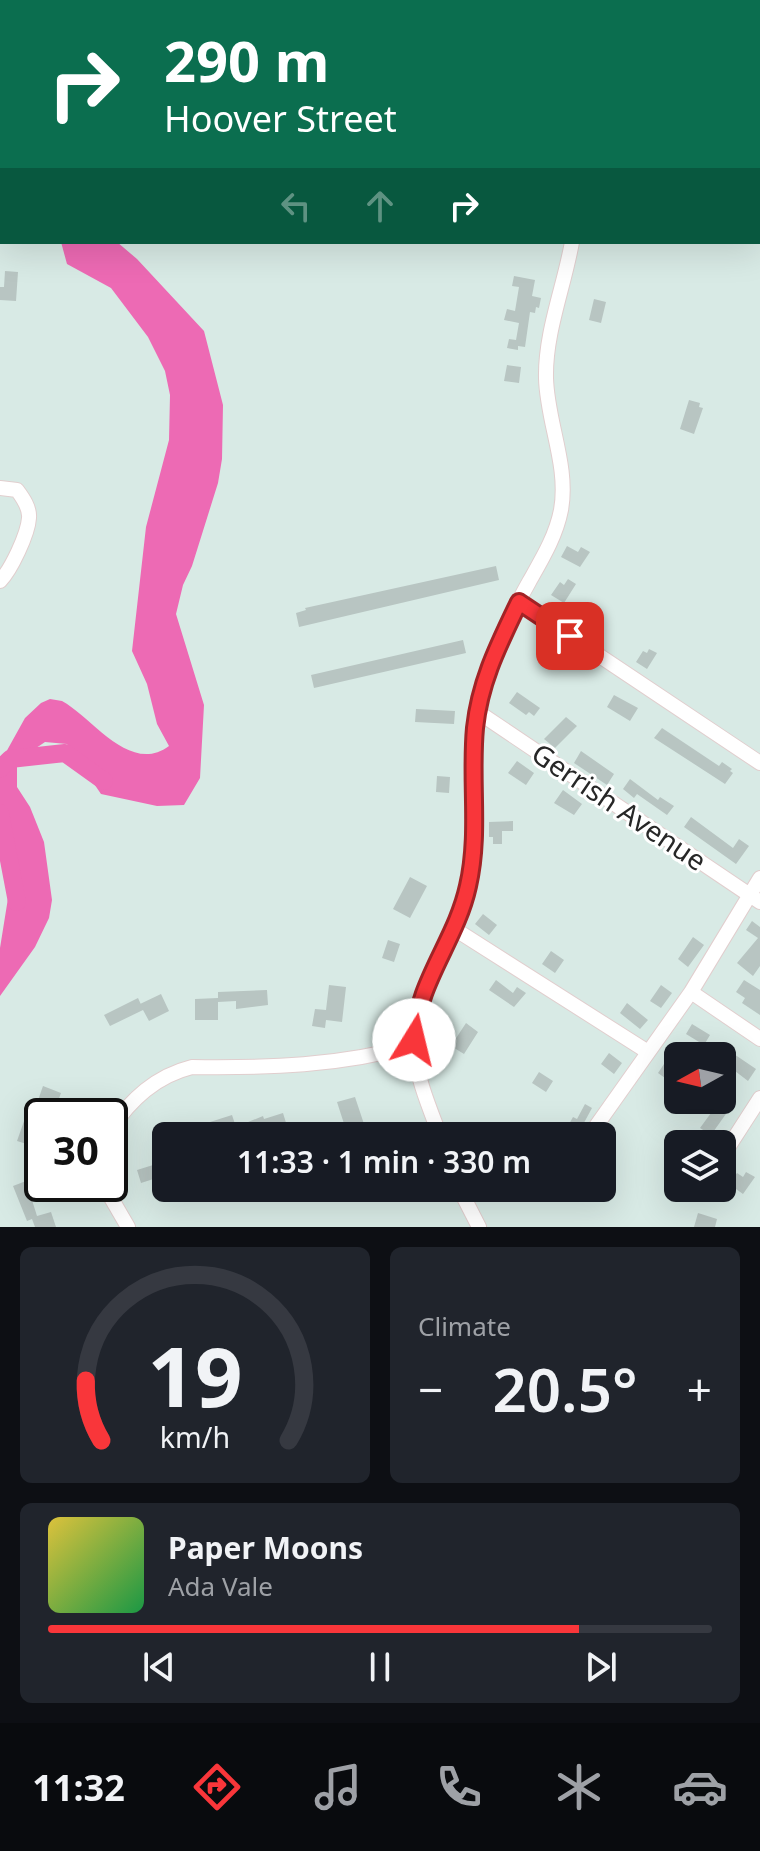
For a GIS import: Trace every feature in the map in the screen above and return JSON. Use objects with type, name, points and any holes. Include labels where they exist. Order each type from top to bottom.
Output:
[{"type":"street","points":[[435,1122],[420,1076],[414,1045],[418,1007],[463,904],[473,865],[474,748],[482,688],[494,651],[551,540],[562,504],[562,481],[548,400],[546,369],[572,244]]},
{"type":"street","points":[[0,488],[17,490],[26,502],[30,518],[11,571],[0,581]]},
{"type":"street","points":[[519,602],[760,763]]},
{"type":"street","name":"Gerrish Avenue","points":[[478,712],[755,899]]},
{"type":"street","points":[[598,1122],[755,899],[760,878]]},
{"type":"street","points":[[453,928],[648,1052]]},
{"type":"street","points":[[691,992],[760,1039]]},
{"type":"street","points":[[128,1108],[139,1094],[166,1075],[192,1067],[323,1063],[368,1057],[414,1045]]},
{"type":"street","points":[[736,1135],[760,1098]]},
{"type":"street","points":[[113,1202],[128,1227]]},
{"type":"street","points":[[466,1202],[479,1227]]},
{"type":"shaded area","points":[[62,244],[119,244],[204,331],[223,405],[222,459],[218,483],[176,614],[204,705],[200,778],[184,805],[157,806],[101,794],[67,744],[45,742],[24,756],[17,765],[17,787],[30,807],[44,842],[52,900],[49,918],[35,947],[0,996],[0,948],[9,892],[17,869],[14,854],[0,842],[0,763],[25,718],[41,703],[50,699],[62,701],[126,749],[140,754],[154,753],[169,746],[157,724],[147,684],[132,651],[146,527],[169,440],[170,395],[165,371],[148,337],[111,288],[67,264]]},
{"type":"building","points":[[5,271],[18,272],[16,301],[0,300]]},
{"type":"building","points":[[514,276],[535,280],[532,296],[541,298],[539,308],[536,307],[535,313],[530,312],[525,347],[518,346],[518,350],[507,348],[509,339],[516,340],[519,323],[504,320],[507,309],[515,311],[519,287],[512,286]]},
{"type":"building","points":[[594,299],[606,302],[601,323],[589,320]]},
{"type":"building","points":[[507,365],[521,367],[519,383],[504,381]]},
{"type":"building","points":[[689,400],[700,403],[699,407],[703,408],[694,434],[680,429]]},
{"type":"building","points":[[567,546],[578,552],[581,547],[590,552],[580,567],[561,557]]},
{"type":"building","points":[[496,566],[499,580],[299,627],[296,613],[305,608]]},
{"type":"building","points":[[568,579],[576,584],[564,603],[551,595],[560,582],[564,585]]},
{"type":"building","points":[[463,640],[466,653],[314,688],[311,675]]},
{"type":"building","points":[[649,649],[657,653],[647,669],[636,662],[643,651],[647,653]]},
{"type":"building","points":[[517,692],[540,708],[534,716],[529,712],[526,715],[509,703]]},
{"type":"building","points":[[614,695],[638,708],[630,721],[607,707]]},
{"type":"building","points":[[416,709],[455,711],[454,724],[415,722]]},
{"type":"building","points":[[566,717],[577,726],[555,748],[544,739]]},
{"type":"building","points":[[662,728],[719,766],[722,762],[732,769],[730,771],[733,773],[725,784],[654,738]]},
{"type":"building","points":[[581,751],[614,774],[607,785],[574,763]]},
{"type":"building","points":[[517,761],[534,773],[526,785],[508,773]]},
{"type":"building","points":[[437,776],[450,777],[449,793],[436,792]]},
{"type":"building","points":[[630,779],[658,800],[660,797],[674,806],[667,815],[637,794],[634,798],[623,789]]},
{"type":"building","points":[[563,790],[582,804],[574,815],[554,803]]},
{"type":"building","points":[[691,817],[733,848],[739,839],[749,846],[736,864],[684,827]]},
{"type":"building","points":[[513,821],[513,831],[502,831],[502,844],[493,844],[493,837],[489,837],[489,822]]},
{"type":"building","points":[[410,877],[427,886],[410,918],[393,909]]},
{"type":"building","points":[[483,914],[497,925],[489,935],[475,924]]},
{"type":"building","points":[[752,921],[760,927],[760,966],[753,976],[737,963],[758,938],[746,930]]},
{"type":"building","points":[[693,937],[704,945],[688,967],[678,959]]},
{"type":"building","points":[[388,940],[400,944],[394,962],[382,958]]},
{"type":"building","points":[[551,951],[564,960],[555,973],[542,964]]},
{"type":"building","points":[[496,980],[513,993],[517,987],[526,993],[514,1007],[489,990]]},
{"type":"building","points":[[744,980],[760,990],[760,1015],[742,1003],[745,998],[736,992]]},
{"type":"building","points":[[329,985],[346,987],[342,1022],[326,1020],[325,1028],[312,1026],[315,1009],[326,1010]]},
{"type":"building","points":[[661,985],[672,993],[661,1008],[650,1001]]},
{"type":"building","points":[[267,990],[268,1005],[236,1009],[236,1001],[218,1002],[218,992]]},
{"type":"building","points":[[161,994],[169,1011],[149,1021],[143,1010],[110,1026],[104,1015],[138,998],[141,1004]]},
{"type":"building","points":[[218,998],[218,1020],[195,1020],[195,999]]},
{"type":"building","points":[[627,1003],[648,1020],[640,1029],[620,1013]]},
{"type":"building","points":[[466,1023],[478,1032],[464,1054],[451,1046]]},
{"type":"building","points":[[692,1024],[710,1035],[706,1042],[699,1042],[686,1034]]},
{"type":"building","points":[[609,1053],[622,1063],[614,1074],[601,1064]]},
{"type":"building","points":[[736,1055],[756,1069],[748,1081],[736,1072]]},
{"type":"building","points":[[539,1072],[553,1081],[546,1092],[532,1083]]},
{"type":"building","points":[[43,1086],[61,1093],[59,1098],[39,1098]]},
{"type":"building","points":[[355,1097],[363,1122],[343,1122],[337,1102]]},
{"type":"building","points":[[585,1104],[592,1108],[584,1122],[570,1122],[573,1117],[577,1119]]},
{"type":"building","points":[[283,1113],[286,1122],[248,1122],[263,1116],[264,1119]]},
{"type":"building","points":[[710,1114],[726,1114],[715,1130],[700,1128]]},
{"type":"building","points":[[232,1115],[234,1122],[210,1122]]},
{"type":"building","points":[[24,1121],[24,1143],[17,1141]]},
{"type":"building","points":[[152,1165],[152,1179],[141,1183],[137,1170]]},
{"type":"building","points":[[746,1172],[755,1177],[743,1194],[736,1189],[736,1174],[743,1177]]},
{"type":"building","points":[[24,1182],[24,1202],[33,1202],[37,1216],[51,1212],[56,1227],[35,1227],[32,1219],[27,1221],[13,1186]]},
{"type":"building","points":[[698,1213],[717,1219],[715,1227],[694,1227]]},
{"type":"waterway","points":[[0,769],[10,759],[65,753],[104,781]]},
{"type":"waterway","points":[[0,813],[17,902]]},
{"type":"route","points":[[414,1040],[422,994],[460,915],[471,876],[475,728],[482,688],[494,651],[519,602],[570,636]]}]
